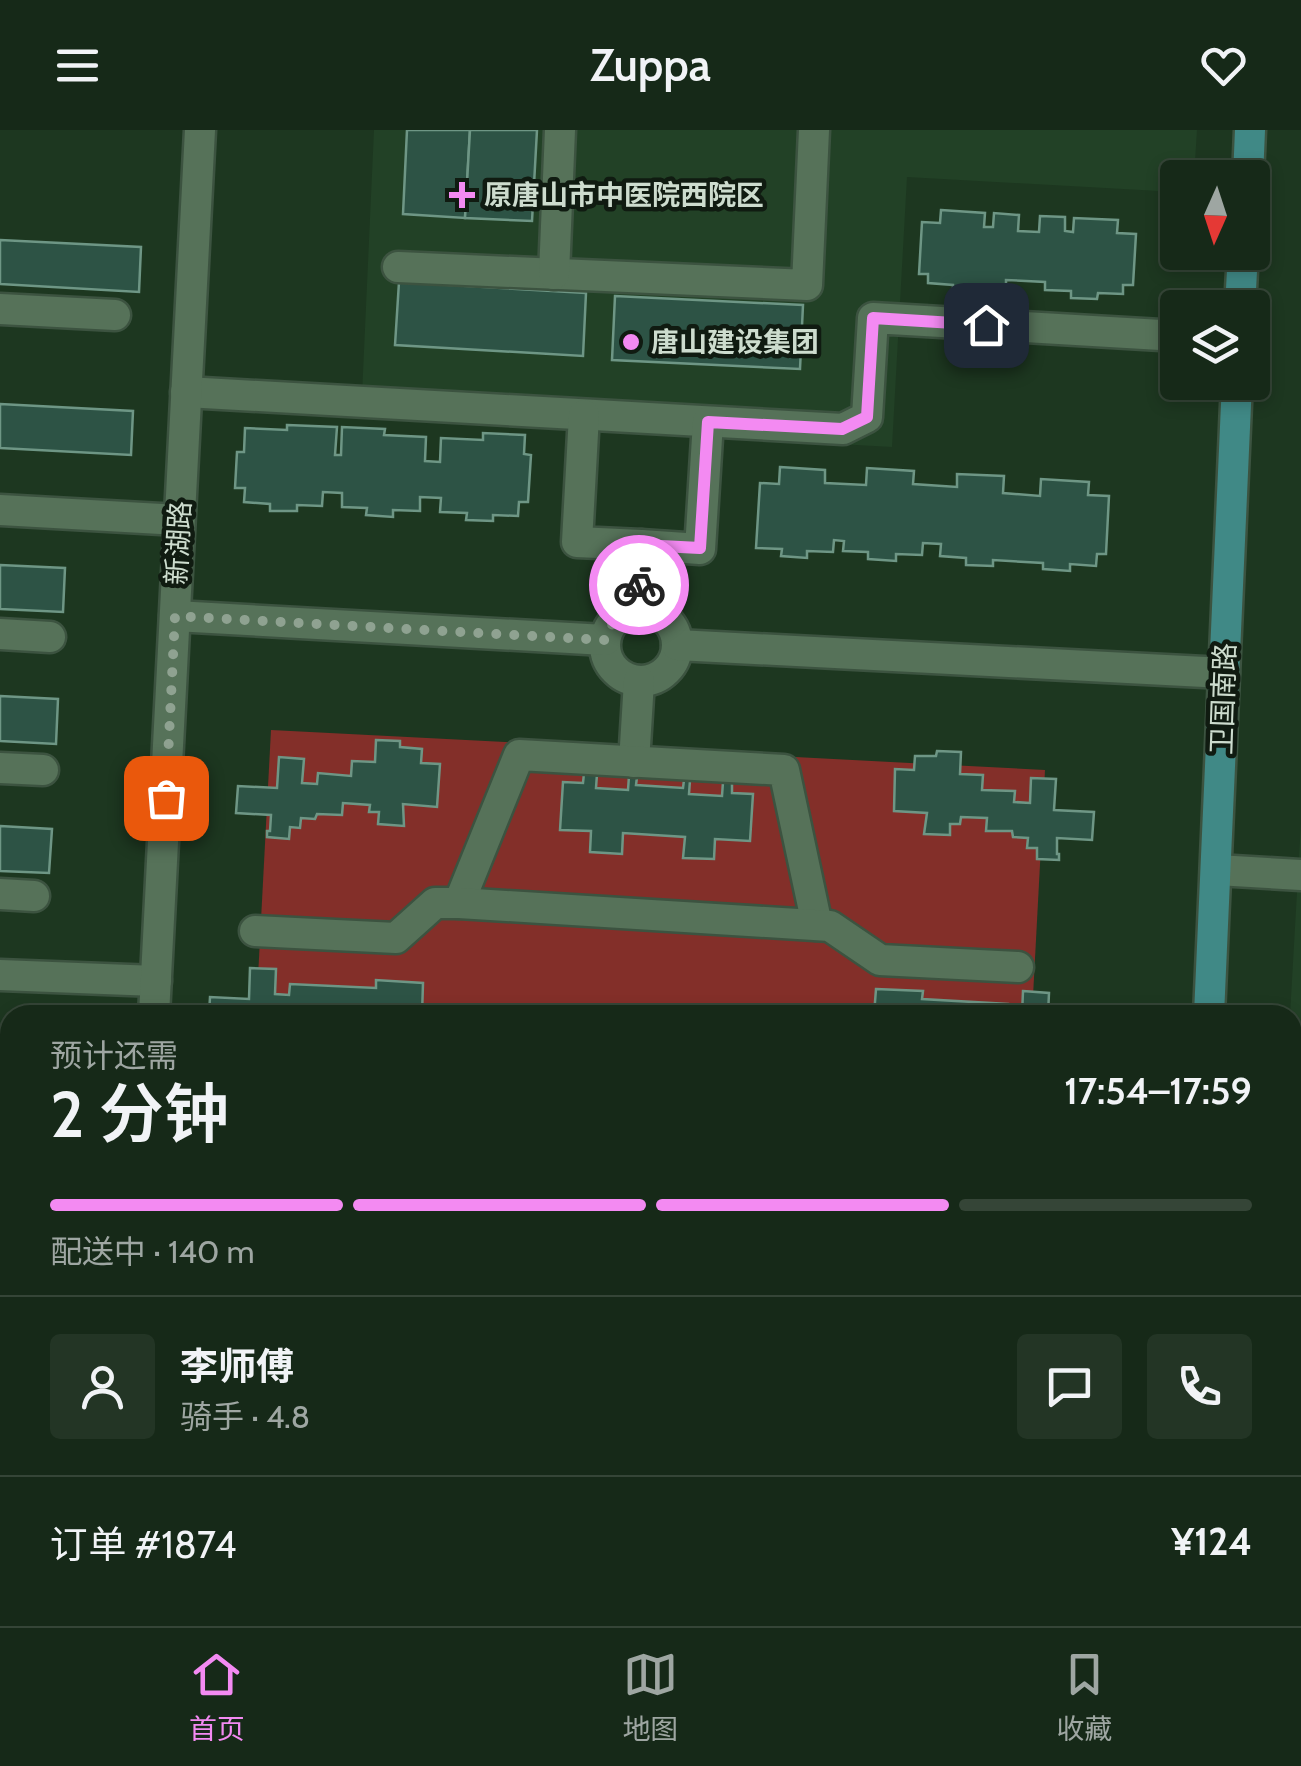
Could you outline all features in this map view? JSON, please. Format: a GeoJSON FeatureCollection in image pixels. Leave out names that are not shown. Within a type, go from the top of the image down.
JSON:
{"type":"FeatureCollection","features":[{"type":"Feature","properties":{"kind":"main road"},"geometry":{"type":"LineString","coordinates":[[1249,160],[1250,130]]}},
{"type":"Feature","properties":{"kind":"main road","name":"卫国南路"},"geometry":{"type":"LineString","coordinates":[[1210,1005],[1236,400]]}},
{"type":"Feature","properties":{"kind":"street","name":"新湖路"},"geometry":{"type":"LineString","coordinates":[[155,1005],[200,130]]}},
{"type":"Feature","properties":{"kind":"street"},"geometry":{"type":"LineString","coordinates":[[554,274],[560,130]]}},
{"type":"Feature","properties":{"kind":"street"},"geometry":{"type":"LineString","coordinates":[[398,267],[807,285],[814,130]]}},
{"type":"Feature","properties":{"kind":"street"},"geometry":{"type":"LineString","coordinates":[[0,309],[115,315]]}},
{"type":"Feature","properties":{"kind":"street"},"geometry":{"type":"LineString","coordinates":[[186,392],[842,429],[867,417],[873,318],[1160,335]]}},
{"type":"Feature","properties":{"kind":"street"},"geometry":{"type":"LineString","coordinates":[[584,415],[577,542],[700,548],[708,422]]}},
{"type":"Feature","properties":{"kind":"street"},"geometry":{"type":"LineString","coordinates":[[0,510],[179,520]]}},
{"type":"Feature","properties":{"kind":"street"},"geometry":{"type":"LineString","coordinates":[[637,609],[641,545]]}},
{"type":"Feature","properties":{"kind":"street"},"geometry":{"type":"LineString","coordinates":[[637,609],[649,610],[670,622],[676,633],[675,656],[661,675],[650,680],[638,681],[617,672],[606,652],[608,629],[616,619],[637,609]]}},
{"type":"Feature","properties":{"kind":"street"},"geometry":{"type":"LineString","coordinates":[[175,616],[605,640]]}},
{"type":"Feature","properties":{"kind":"street"},"geometry":{"type":"LineString","coordinates":[[0,634],[50,637]]}},
{"type":"Feature","properties":{"kind":"street"},"geometry":{"type":"LineString","coordinates":[[677,645],[1224,673]]}},
{"type":"Feature","properties":{"kind":"street"},"geometry":{"type":"LineString","coordinates":[[634,762],[638,681]]}},
{"type":"Feature","properties":{"kind":"street"},"geometry":{"type":"LineString","coordinates":[[459,902],[520,755],[784,770],[816,925]]}},
{"type":"Feature","properties":{"kind":"street"},"geometry":{"type":"LineString","coordinates":[[0,768],[43,770]]}},
{"type":"Feature","properties":{"kind":"street"},"geometry":{"type":"LineString","coordinates":[[1217,870],[1301,875]]}},
{"type":"Feature","properties":{"kind":"street"},"geometry":{"type":"LineString","coordinates":[[0,894],[34,896]]}},
{"type":"Feature","properties":{"kind":"street"},"geometry":{"type":"LineString","coordinates":[[255,930],[396,938],[435,903],[459,902],[830,926],[880,960],[1018,967]]}},
{"type":"Feature","properties":{"kind":"street"},"geometry":{"type":"LineString","coordinates":[[0,975],[156,981]]}},
{"type":"Feature","properties":{"kind":"shaded area","name":"唐山建设集团"},"geometry":{"type":"Polygon","coordinates":[[[374,130],[1197,130],[1195,160],[1160,160],[1160,191],[907,177],[892,447],[361,417],[374,130]]]}},
{"type":"Feature","properties":{"kind":"shaded area"},"geometry":{"type":"Polygon","coordinates":[[[271,730],[1045,770],[1033,1005],[257,1005],[271,730]]]}},
{"type":"Feature","properties":{"kind":"shaded area"},"geometry":{"type":"Polygon","coordinates":[[[1301,822],[1301,1005],[1291,1005],[1301,822]]]}},
{"type":"Feature","properties":{"kind":"building"},"geometry":{"type":"Polygon","coordinates":[[[407,130],[470,130],[465,218],[403,214],[407,130]]]}},
{"type":"Feature","properties":{"kind":"building"},"geometry":{"type":"Polygon","coordinates":[[[470,130],[537,130],[532,221],[465,218],[470,130]]]}},
{"type":"Feature","properties":{"kind":"building"},"geometry":{"type":"Polygon","coordinates":[[[941,210],[985,213],[984,227],[993,227],[994,213],[1019,215],[1018,231],[1039,232],[1040,216],[1065,217],[1065,231],[1073,232],[1074,218],[1118,220],[1117,233],[1136,234],[1133,285],[1123,285],[1123,294],[1098,293],[1097,299],[1071,298],[1071,291],[1045,290],[1045,282],[1006,280],[1006,288],[980,286],[979,293],[953,291],[953,285],[928,283],[928,274],[919,274],[922,222],[940,223],[941,210]]]}},
{"type":"Feature","properties":{"kind":"building"},"geometry":{"type":"Polygon","coordinates":[[[0,240],[141,247],[139,292],[0,284],[0,240]]]}},
{"type":"Feature","properties":{"kind":"building"},"geometry":{"type":"Polygon","coordinates":[[[399,282],[586,293],[583,356],[395,345],[399,282]]]}},
{"type":"Feature","properties":{"kind":"building"},"geometry":{"type":"Polygon","coordinates":[[[615,296],[803,305],[800,369],[612,360],[615,296]]]}},
{"type":"Feature","properties":{"kind":"building"},"geometry":{"type":"Polygon","coordinates":[[[0,404],[133,411],[131,455],[0,448],[0,404]]]}},
{"type":"Feature","properties":{"kind":"building"},"geometry":{"type":"Polygon","coordinates":[[[287,425],[337,427],[335,455],[341,455],[342,427],[385,429],[384,435],[426,437],[425,461],[440,462],[441,438],[483,440],[483,433],[525,435],[524,454],[531,455],[528,502],[519,502],[518,516],[493,515],[493,521],[466,520],[467,513],[440,512],[441,498],[420,497],[420,511],[393,510],[393,517],[366,515],[367,508],[342,507],[342,493],[323,492],[322,506],[297,505],[297,511],[270,511],[270,504],[244,502],[245,488],[235,488],[237,452],[244,452],[245,428],[287,430],[287,425]]]}},
{"type":"Feature","properties":{"kind":"building"},"geometry":{"type":"Polygon","coordinates":[[[780,467],[825,470],[825,483],[866,485],[867,468],[914,471],[913,484],[957,487],[957,474],[1004,476],[1003,493],[1040,496],[1041,479],[1089,482],[1088,495],[1109,496],[1106,554],[1097,554],[1096,566],[1070,564],[1070,571],[1043,569],[1043,563],[993,560],[993,566],[966,565],[966,558],[940,556],[941,544],[923,543],[922,555],[896,554],[896,561],[868,559],[868,552],[843,551],[844,541],[834,540],[833,552],[807,551],[807,558],[781,556],[782,549],[756,548],[760,483],[779,484],[780,467]]]}},
{"type":"Feature","properties":{"kind":"building"},"geometry":{"type":"Polygon","coordinates":[[[0,565],[65,568],[63,612],[0,609],[0,565]]]}},
{"type":"Feature","properties":{"kind":"building"},"geometry":{"type":"Polygon","coordinates":[[[0,696],[58,699],[56,744],[0,741],[0,696]]]}},
{"type":"Feature","properties":{"kind":"building"},"geometry":{"type":"Polygon","coordinates":[[[376,740],[400,741],[400,747],[422,749],[421,763],[440,764],[437,807],[403,804],[404,826],[378,824],[379,812],[369,812],[370,805],[343,803],[342,815],[301,818],[300,828],[290,827],[289,839],[267,837],[271,815],[236,813],[238,786],[277,788],[279,757],[304,759],[302,783],[317,784],[318,773],[351,776],[352,761],[375,762],[376,740]]]}},
{"type":"Feature","properties":{"kind":"building"},"geometry":{"type":"Polygon","coordinates":[[[937,751],[961,752],[960,774],[983,775],[982,790],[1015,791],[1014,802],[1030,803],[1031,778],[1056,779],[1054,810],[1094,812],[1092,840],[1057,838],[1059,860],[1037,859],[1037,848],[1027,848],[1028,838],[1013,837],[1012,831],[986,831],[987,818],[961,817],[960,824],[950,824],[950,835],[924,834],[927,813],[894,811],[895,769],[914,770],[915,756],[936,756],[937,751]]]}},
{"type":"Feature","properties":{"kind":"building"},"geometry":{"type":"Polygon","coordinates":[[[584,773],[597,774],[596,788],[628,790],[629,776],[637,777],[636,785],[683,788],[684,780],[690,780],[689,794],[722,796],[723,782],[732,783],[732,793],[753,794],[750,841],[715,839],[714,859],[683,858],[685,837],[623,833],[622,854],[590,852],[591,831],[560,830],[563,782],[583,783],[584,773]]]}},
{"type":"Feature","properties":{"kind":"building"},"geometry":{"type":"Polygon","coordinates":[[[0,826],[52,829],[49,873],[0,871],[0,826]]]}},
{"type":"Feature","properties":{"kind":"building"},"geometry":{"type":"Polygon","coordinates":[[[250,968],[276,969],[275,994],[289,995],[290,984],[376,988],[376,980],[423,983],[422,1005],[210,1005],[210,997],[249,999],[250,968]]]}},
{"type":"Feature","properties":{"kind":"building"},"geometry":{"type":"Polygon","coordinates":[[[876,989],[923,991],[922,999],[1008,1004],[1008,1005],[875,1005],[876,989]]]}},
{"type":"Feature","properties":{"kind":"building"},"geometry":{"type":"Polygon","coordinates":[[[1023,991],[1049,993],[1048,1005],[1022,1005],[1023,991]]]}},
{"type":"Feature","properties":{"kind":"way so far"},"geometry":{"type":"LineString","coordinates":[[166,798],[175,616],[605,640],[616,619],[637,609],[639,585]]}},
{"type":"Feature","properties":{"kind":"place","name":"原唐山市中医院西院区"},"geometry":{"type":"Point","coordinates":[462,195]}},
{"type":"Feature","properties":{"kind":"place","name":"唐山建设集团"},"geometry":{"type":"Point","coordinates":[631,342]}},
{"type":"Feature","properties":{"kind":"route"},"geometry":{"type":"LineString","coordinates":[[639,585],[641,545],[700,548],[708,422],[842,429],[867,417],[873,318],[986,325]]}}]}
